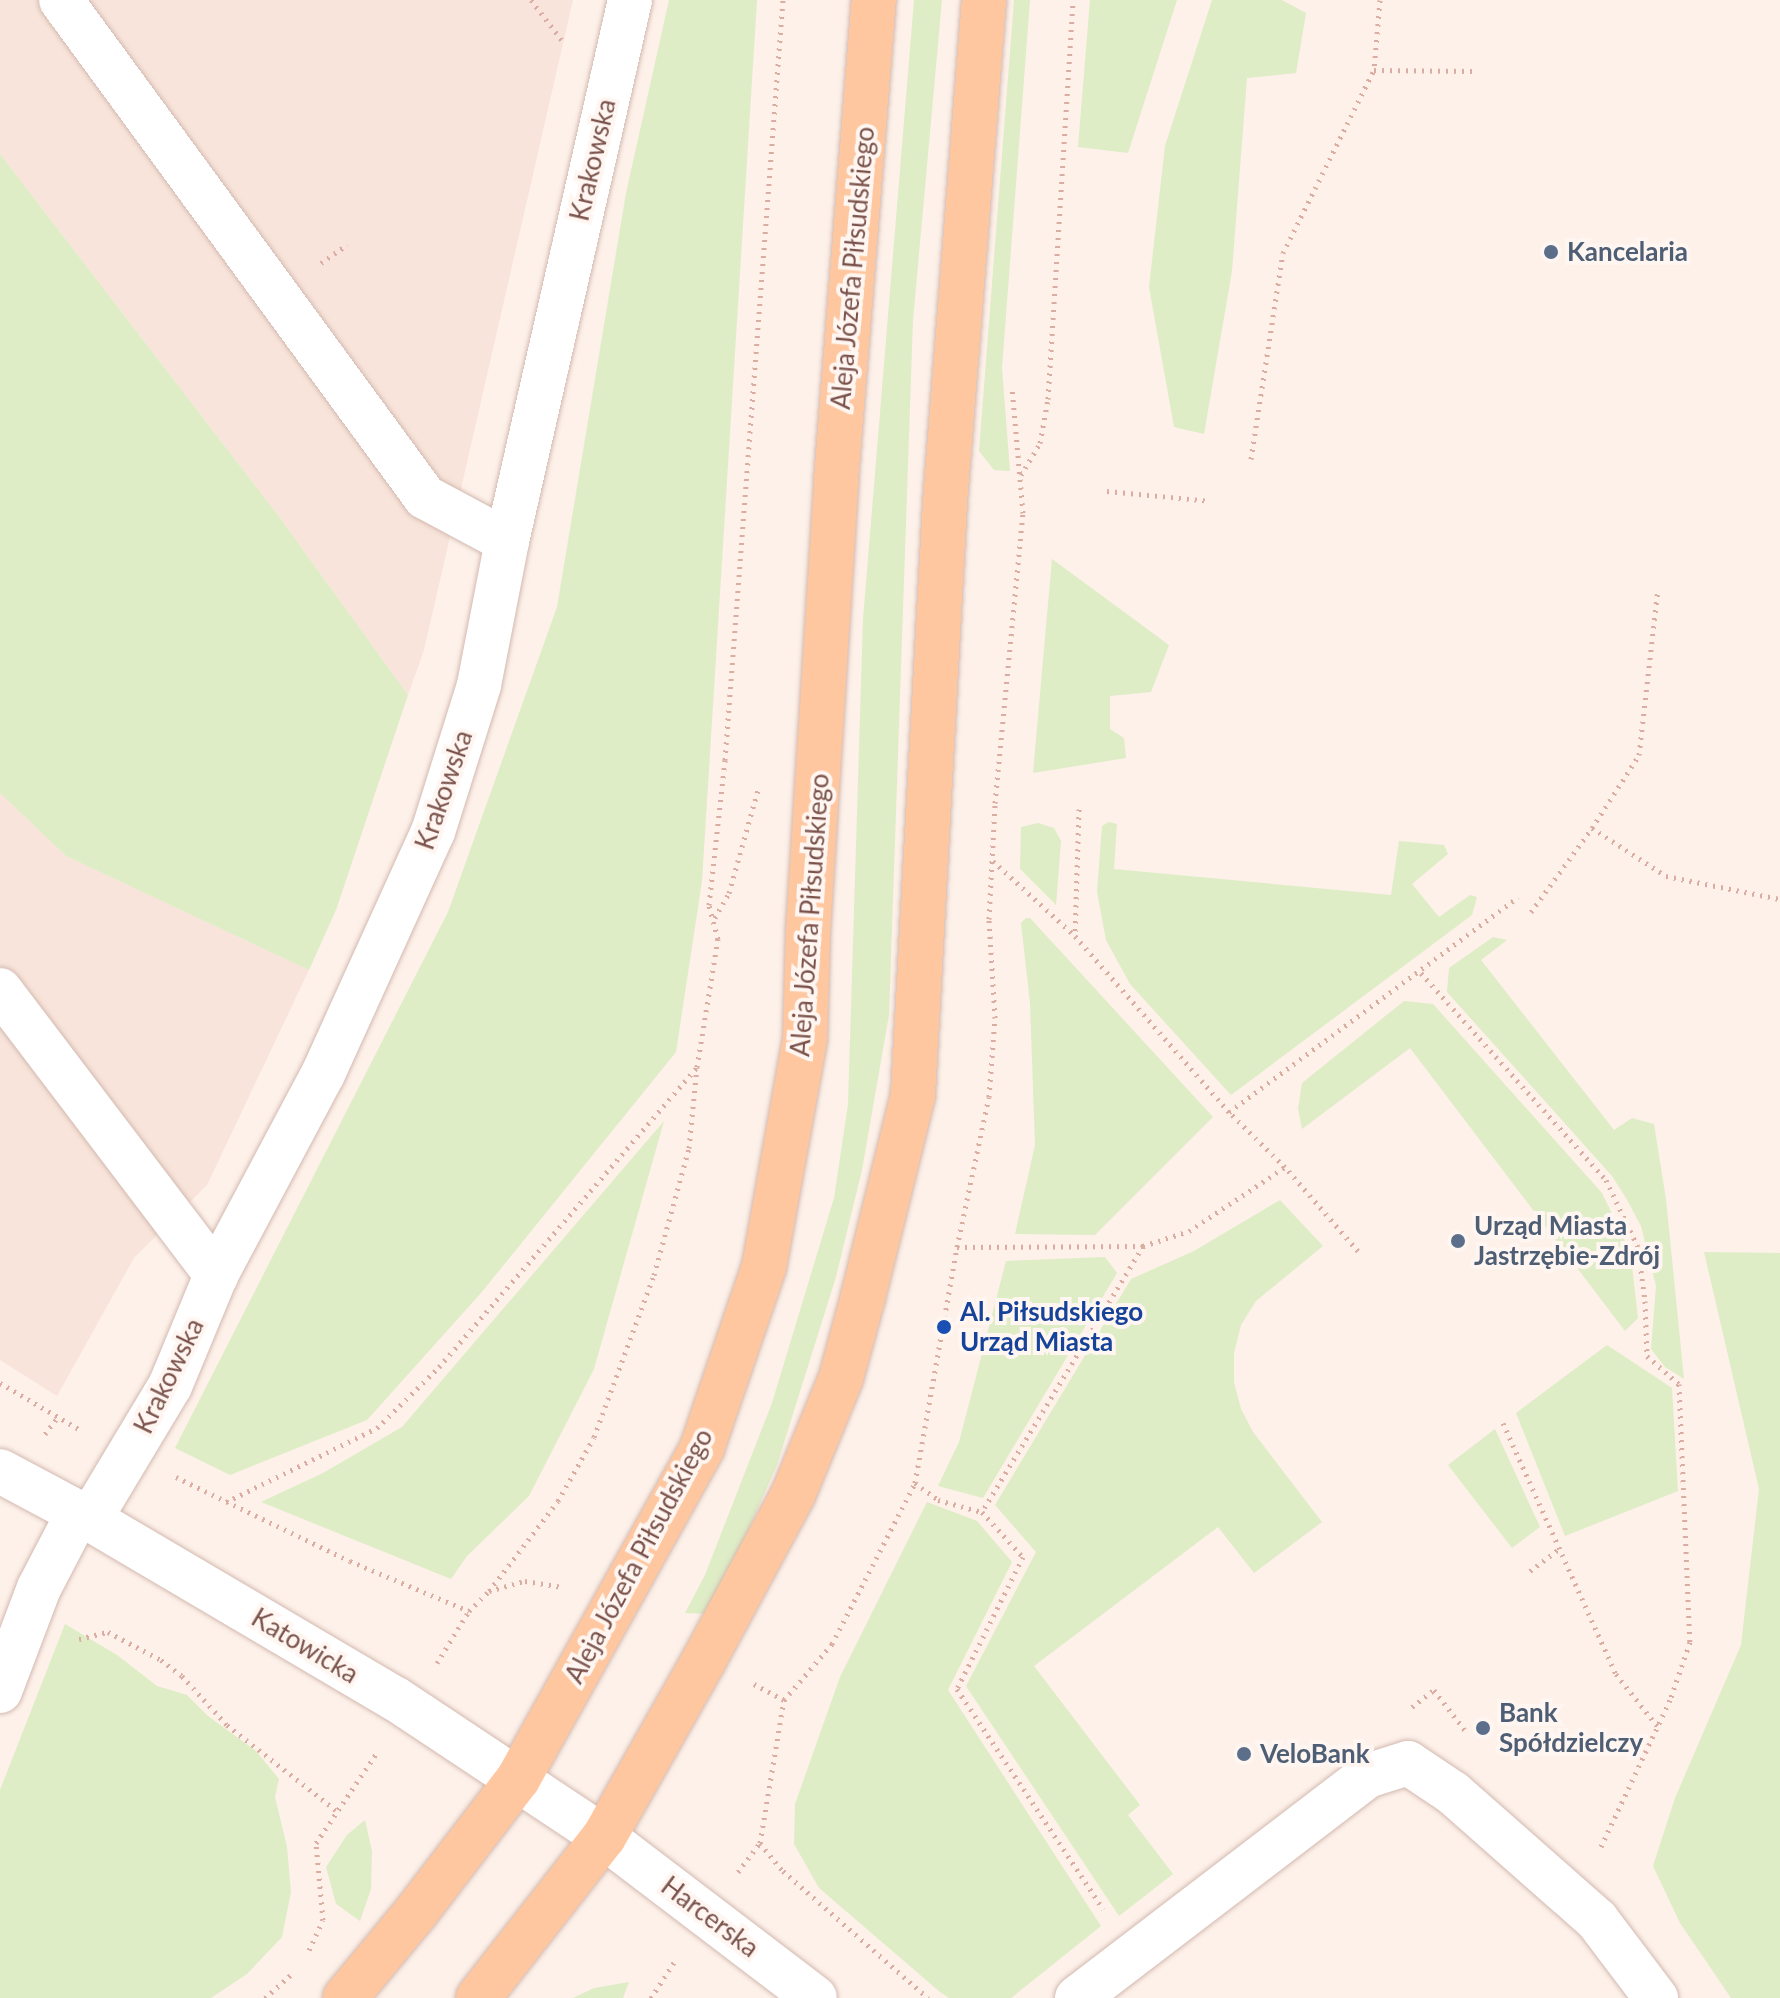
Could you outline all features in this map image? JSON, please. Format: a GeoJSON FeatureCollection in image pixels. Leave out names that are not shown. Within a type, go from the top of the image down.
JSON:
{"type":"FeatureCollection","features":[{"type":"Feature","properties":{"kind":"main road","name":"Aleja Józefa Piłsudskiego"},"geometry":{"type":"LineString","coordinates":[[345,1998],[417,1911],[518,1779],[702,1448],[764,1267],[805,1039],[808,931],[836,480],[874,0]]}},
{"type":"Feature","properties":{"kind":"main road"},"geometry":{"type":"LineString","coordinates":[[478,1998],[604,1837],[793,1495],[841,1378],[913,1095],[945,502],[984,0]]}},
{"type":"Feature","properties":{"kind":"street"},"geometry":{"type":"LineString","coordinates":[[61,0],[425,497],[507,541]]}},
{"type":"Feature","properties":{"kind":"street","name":"Krakowska"},"geometry":{"type":"LineString","coordinates":[[90,1519],[170,1386],[216,1275],[323,1074],[433,832],[479,685],[507,541],[630,0]]}},
{"type":"Feature","properties":{"kind":"street"},"geometry":{"type":"LineString","coordinates":[[0,990],[216,1275]]}},
{"type":"Feature","properties":{"kind":"street","name":"Katowicka"},"geometry":{"type":"LineString","coordinates":[[0,1471],[90,1519],[396,1699],[604,1837]]}},
{"type":"Feature","properties":{"kind":"street"},"geometry":{"type":"LineString","coordinates":[[0,1691],[39,1588],[76,1517],[90,1519]]}},
{"type":"Feature","properties":{"kind":"street"},"geometry":{"type":"LineString","coordinates":[[1077,1998],[1367,1776],[1408,1763],[1453,1793],[1597,1920],[1656,1998]]}},
{"type":"Feature","properties":{"kind":"street","name":"Harcerska"},"geometry":{"type":"LineString","coordinates":[[604,1837],[815,1998]]}},
{"type":"Feature","properties":{"kind":"path"},"geometry":{"type":"LineString","coordinates":[[531,0],[564,43]]}},
{"type":"Feature","properties":{"kind":"path"},"geometry":{"type":"LineString","coordinates":[[451,1640],[469,1611],[489,1591],[558,1501],[594,1437],[619,1377],[654,1275],[689,1148],[697,1067],[718,939],[709,905],[725,760],[783,0]]}},
{"type":"Feature","properties":{"kind":"path"},"geometry":{"type":"LineString","coordinates":[[1021,476],[1040,443],[1048,399],[1073,0]]}},
{"type":"Feature","properties":{"kind":"path"},"geometry":{"type":"LineString","coordinates":[[1251,459],[1283,253],[1374,70],[1380,0]]}},
{"type":"Feature","properties":{"kind":"path"},"geometry":{"type":"LineString","coordinates":[[561,59],[568,29]]}},
{"type":"Feature","properties":{"kind":"path"},"geometry":{"type":"LineString","coordinates":[[1374,70],[1472,71]]}},
{"type":"Feature","properties":{"kind":"path"},"geometry":{"type":"LineString","coordinates":[[314,269],[347,245]]}},
{"type":"Feature","properties":{"kind":"path"},"geometry":{"type":"LineString","coordinates":[[1107,491],[1210,501]]}},
{"type":"Feature","properties":{"kind":"path"},"geometry":{"type":"LineString","coordinates":[[1531,912],[1592,828],[1639,755],[1658,589]]}},
{"type":"Feature","properties":{"kind":"path"},"geometry":{"type":"LineString","coordinates":[[1075,936],[1079,809]]}},
{"type":"Feature","properties":{"kind":"path"},"geometry":{"type":"LineString","coordinates":[[1592,828],[1666,876],[1780,899]]}},
{"type":"Feature","properties":{"kind":"path"},"geometry":{"type":"LineString","coordinates":[[992,860],[1075,936],[1229,1112],[1285,1167],[1358,1251]]}},
{"type":"Feature","properties":{"kind":"path"},"geometry":{"type":"LineString","coordinates":[[1229,1112],[1421,973],[1518,897]]}},
{"type":"Feature","properties":{"kind":"path"},"geometry":{"type":"LineString","coordinates":[[1421,973],[1606,1180],[1638,1247],[1645,1301],[1647,1356],[1679,1384],[1687,1511],[1690,1642],[1658,1727],[1598,1852],[1586,1846]]}},
{"type":"Feature","properties":{"kind":"path"},"geometry":{"type":"LineString","coordinates":[[226,1502],[377,1428],[439,1367],[697,1067]]}},
{"type":"Feature","properties":{"kind":"path"},"geometry":{"type":"LineString","coordinates":[[957,1247],[1143,1246],[1189,1231],[1285,1167]]}},
{"type":"Feature","properties":{"kind":"path"},"geometry":{"type":"LineString","coordinates":[[982,1512],[1143,1246]]}},
{"type":"Feature","properties":{"kind":"path"},"geometry":{"type":"LineString","coordinates":[[0,1383],[93,1436]]}},
{"type":"Feature","properties":{"kind":"path"},"geometry":{"type":"LineString","coordinates":[[1503,1423],[1616,1674],[1658,1727]]}},
{"type":"Feature","properties":{"kind":"path"},"geometry":{"type":"LineString","coordinates":[[180,1480],[350,1561],[469,1611]]}},
{"type":"Feature","properties":{"kind":"path"},"geometry":{"type":"LineString","coordinates":[[915,1483],[938,1500],[982,1512],[1023,1557],[957,1689],[1109,1917]]}},
{"type":"Feature","properties":{"kind":"path"},"geometry":{"type":"LineString","coordinates":[[1530,1571],[1559,1549]]}},
{"type":"Feature","properties":{"kind":"path"},"geometry":{"type":"LineString","coordinates":[[489,1591],[525,1581],[569,1588]]}},
{"type":"Feature","properties":{"kind":"path"},"geometry":{"type":"LineString","coordinates":[[68,1645],[87,1635],[108,1632],[138,1645],[182,1676],[227,1725],[337,1811]]}},
{"type":"Feature","properties":{"kind":"path"},"geometry":{"type":"LineString","coordinates":[[749,1681],[784,1700]]}},
{"type":"Feature","properties":{"kind":"path"},"geometry":{"type":"LineString","coordinates":[[1408,1709],[1434,1690],[1470,1738]]}},
{"type":"Feature","properties":{"kind":"path"},"geometry":{"type":"LineString","coordinates":[[304,1957],[323,1920],[316,1843],[384,1743]]}},
{"type":"Feature","properties":{"kind":"path"},"geometry":{"type":"LineString","coordinates":[[760,1843],[783,1871],[928,1998]]}},
{"type":"Feature","properties":{"kind":"path"},"geometry":{"type":"LineString","coordinates":[[265,1998],[298,1966]]}},
{"type":"Feature","properties":{"kind":"shaded area"},"geometry":{"type":"Polygon","coordinates":[[[0,0],[573,0],[424,650],[408,695],[280,518],[0,154],[0,0]]]}},
{"type":"Feature","properties":{"kind":"shaded area"},"geometry":{"type":"Polygon","coordinates":[[[0,793],[66,856],[309,970],[207,1185],[134,1258],[57,1396],[0,1360],[0,793]]]}},
{"type":"Feature","properties":{"kind":"green space"},"geometry":{"type":"Polygon","coordinates":[[[669,0],[757,0],[702,881],[676,1052],[481,1293],[367,1420],[230,1475],[175,1448],[448,912],[557,607],[626,193],[669,0]]]}},
{"type":"Feature","properties":{"kind":"green space"},"geometry":{"type":"Polygon","coordinates":[[[914,0],[942,0],[913,320],[889,1015],[862,1170],[836,1277],[777,1465],[711,1614],[685,1613],[705,1575],[772,1403],[834,1198],[848,1104],[863,619],[914,0]]]}},
{"type":"Feature","properties":{"kind":"green space"},"geometry":{"type":"Polygon","coordinates":[[[1014,0],[1030,0],[1002,368],[1010,471],[994,470],[979,451],[1014,0]]]}},
{"type":"Feature","properties":{"kind":"green space"},"geometry":{"type":"Polygon","coordinates":[[[1090,0],[1177,0],[1128,153],[1078,147],[1090,0]]]}},
{"type":"Feature","properties":{"kind":"green space"},"geometry":{"type":"Polygon","coordinates":[[[1212,0],[1282,0],[1306,13],[1296,73],[1247,78],[1232,271],[1204,434],[1174,427],[1149,287],[1165,146],[1212,0]]]}},
{"type":"Feature","properties":{"kind":"green space"},"geometry":{"type":"Polygon","coordinates":[[[0,154],[280,518],[408,695],[336,910],[309,970],[66,856],[0,793],[0,154]]]}},
{"type":"Feature","properties":{"kind":"green space"},"geometry":{"type":"Polygon","coordinates":[[[1052,559],[1169,645],[1151,692],[1110,696],[1110,729],[1124,738],[1126,758],[1033,773],[1052,559]]]}},
{"type":"Feature","properties":{"kind":"green space"},"geometry":{"type":"Polygon","coordinates":[[[1109,822],[1117,824],[1114,869],[1391,895],[1399,841],[1444,845],[1448,854],[1412,884],[1439,917],[1470,895],[1477,897],[1472,915],[1231,1095],[1130,984],[1106,940],[1097,892],[1102,826],[1109,822]]]}},
{"type":"Feature","properties":{"kind":"green space"},"geometry":{"type":"Polygon","coordinates":[[[1038,823],[1054,828],[1061,841],[1056,905],[1020,869],[1021,827],[1038,823]]]}},
{"type":"Feature","properties":{"kind":"green space"},"geometry":{"type":"Polygon","coordinates":[[[1030,918],[1213,1117],[1095,1235],[1015,1234],[1035,1145],[1030,1003],[1021,923],[1030,918]]]}},
{"type":"Feature","properties":{"kind":"green space"},"geometry":{"type":"Polygon","coordinates":[[[1493,937],[1507,940],[1481,960],[1614,1130],[1632,1118],[1654,1124],[1666,1199],[1684,1379],[1665,1367],[1651,1349],[1656,1286],[1641,1226],[1626,1198],[1612,1176],[1447,992],[1449,968],[1493,937]]]}},
{"type":"Feature","properties":{"kind":"green space"},"geometry":{"type":"Polygon","coordinates":[[[1404,1001],[1433,1004],[1602,1193],[1624,1239],[1632,1266],[1638,1318],[1625,1331],[1410,1048],[1302,1129],[1298,1109],[1302,1083],[1404,1001]]]}},
{"type":"Feature","properties":{"kind":"green space"},"geometry":{"type":"Polygon","coordinates":[[[664,1121],[594,1369],[529,1496],[467,1556],[451,1579],[261,1502],[323,1473],[402,1427],[664,1121]]]}},
{"type":"Feature","properties":{"kind":"green space"},"geometry":{"type":"Polygon","coordinates":[[[1280,1200],[1323,1246],[1256,1301],[1241,1325],[1234,1353],[1234,1382],[1241,1409],[1253,1432],[1322,1522],[1254,1573],[1218,1527],[1034,1666],[1140,1805],[1128,1815],[1173,1874],[1119,1916],[966,1686],[1036,1552],[995,1505],[1131,1279],[1194,1251],[1280,1200]]]}},
{"type":"Feature","properties":{"kind":"green space"},"geometry":{"type":"Polygon","coordinates":[[[1704,1252],[1780,1253],[1780,1998],[1731,1998],[1680,1923],[1653,1866],[1675,1798],[1741,1645],[1759,1489],[1704,1252]]]}},
{"type":"Feature","properties":{"kind":"green space"},"geometry":{"type":"Polygon","coordinates":[[[1105,1257],[1117,1273],[983,1498],[938,1486],[959,1442],[1006,1261],[1105,1257]]]}},
{"type":"Feature","properties":{"kind":"green space"},"geometry":{"type":"Polygon","coordinates":[[[1607,1345],[1672,1388],[1678,1491],[1565,1536],[1516,1413],[1607,1345]]]}},
{"type":"Feature","properties":{"kind":"green space"},"geometry":{"type":"Polygon","coordinates":[[[1495,1429],[1540,1527],[1512,1548],[1448,1465],[1495,1429]]]}},
{"type":"Feature","properties":{"kind":"green space"},"geometry":{"type":"Polygon","coordinates":[[[927,1502],[977,1521],[1012,1562],[948,1690],[1101,1926],[1011,1998],[949,1998],[940,1992],[819,1888],[794,1844],[795,1804],[840,1677],[927,1502]]]}},
{"type":"Feature","properties":{"kind":"green space"},"geometry":{"type":"Polygon","coordinates":[[[65,1624],[117,1655],[157,1686],[187,1695],[208,1716],[256,1751],[279,1779],[275,1797],[287,1847],[291,1892],[282,1937],[247,1974],[211,1998],[0,1998],[0,1790],[65,1624]]]}},
{"type":"Feature","properties":{"kind":"green space"},"geometry":{"type":"Polygon","coordinates":[[[365,1820],[372,1851],[371,1889],[360,1921],[336,1904],[326,1867],[347,1835],[365,1820]]]}},
{"type":"Feature","properties":{"kind":"green space"},"geometry":{"type":"Polygon","coordinates":[[[629,1982],[623,1998],[573,1998],[594,1988],[629,1982]]]}},
{"type":"Feature","properties":{"kind":"place","name":"Kancelaria"},"geometry":{"type":"Point","coordinates":[1551,252]}},
{"type":"Feature","properties":{"kind":"place","name":"Urząd Miasta Jastrzębie-Zdrój"},"geometry":{"type":"Point","coordinates":[1458,1241]}},
{"type":"Feature","properties":{"kind":"place","name":"Al. Piłsudskiego Urząd Miasta"},"geometry":{"type":"Point","coordinates":[944,1327]}},
{"type":"Feature","properties":{"kind":"place","name":"Bank Spółdzielczy"},"geometry":{"type":"Point","coordinates":[1483,1728]}},
{"type":"Feature","properties":{"kind":"place","name":"VeloBank"},"geometry":{"type":"Point","coordinates":[1244,1754]}}]}
